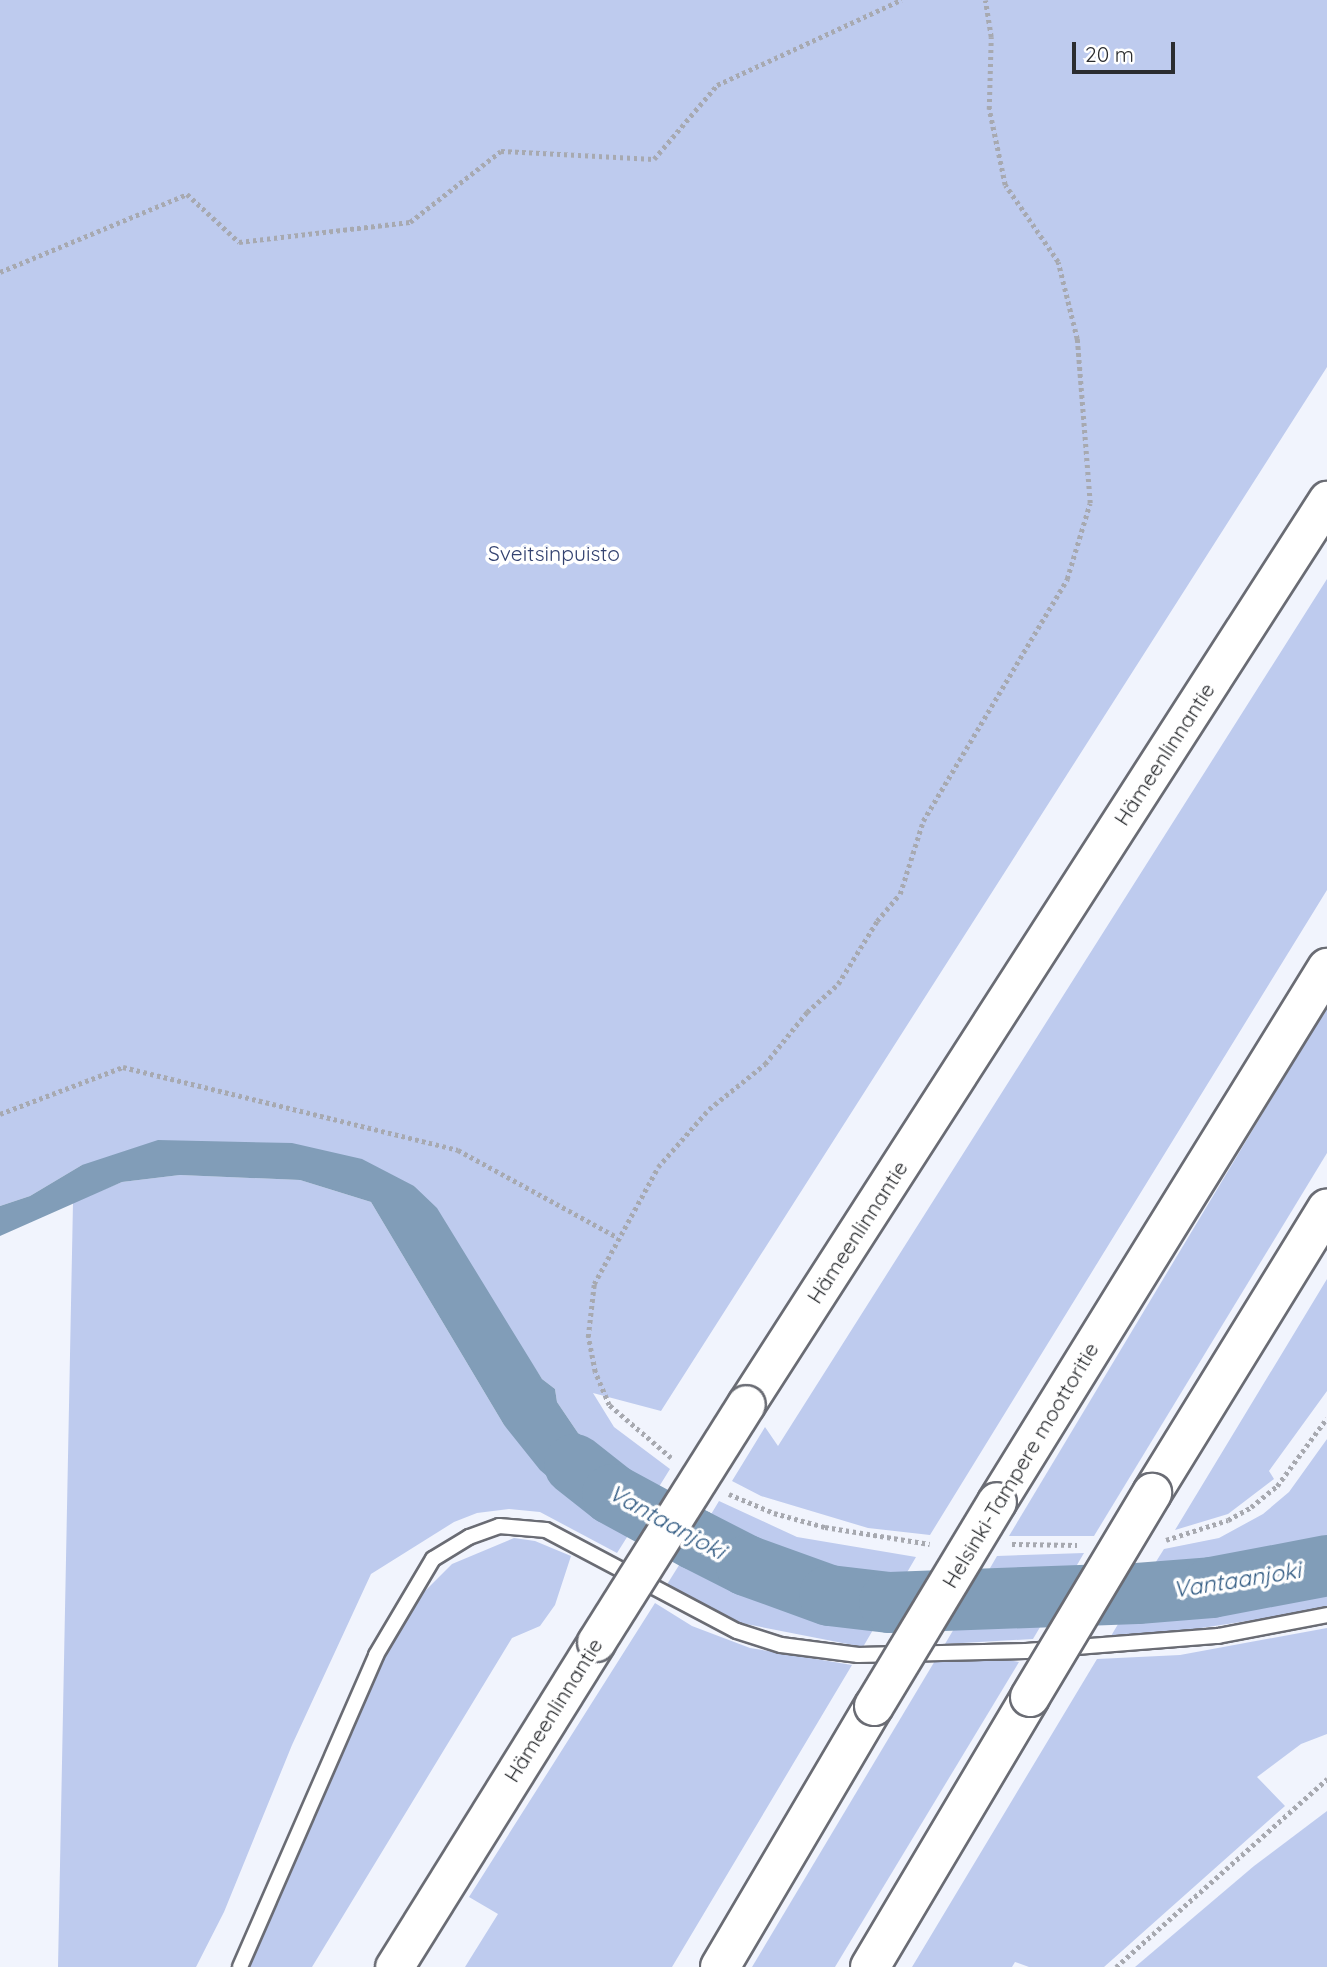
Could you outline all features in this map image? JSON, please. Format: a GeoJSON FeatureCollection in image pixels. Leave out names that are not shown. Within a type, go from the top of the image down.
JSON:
{"type":"FeatureCollection","features":[{"type":"Feature","properties":{"kind":"highway","name":"Helsinki-Tampere moottoritie"},"geometry":{"type":"LineString","coordinates":[[720,1967],[997,1502],[1327,968]]}},
{"type":"Feature","properties":{"kind":"highway"},"geometry":{"type":"LineString","coordinates":[[870,1967],[1152,1493],[1327,1209]]}},
{"type":"Feature","properties":{"kind":"main road","name":"Hämeenlinnantie"},"geometry":{"type":"LineString","coordinates":[[394,1967],[746,1404],[1327,500]]}},
{"type":"Feature","properties":{"kind":"lane"},"geometry":{"type":"LineString","coordinates":[[240,1967],[376,1655],[433,1559],[469,1537],[499,1526],[546,1530],[737,1632],[781,1645],[858,1655],[1026,1651],[1218,1636],[1327,1615]]}},
{"type":"Feature","properties":{"kind":"path"},"geometry":{"type":"LineString","coordinates":[[0,272],[187,194],[239,242],[410,222],[501,151],[654,159],[716,85],[901,0]]}},
{"type":"Feature","properties":{"kind":"path"},"geometry":{"type":"LineString","coordinates":[[675,1461],[609,1405],[594,1372],[588,1305],[617,1237],[658,1167],[709,1109],[765,1064],[807,1012],[838,984],[877,920],[900,894],[923,821],[1067,579],[1090,503],[1077,339],[1058,262],[1005,185],[989,109],[991,37],[985,0]]}},
{"type":"Feature","properties":{"kind":"path"},"geometry":{"type":"LineString","coordinates":[[0,1114],[123,1067],[458,1150],[617,1237]]}},
{"type":"Feature","properties":{"kind":"path"},"geometry":{"type":"LineString","coordinates":[[1157,1541],[1209,1527],[1251,1507],[1277,1486],[1327,1418]]}},
{"type":"Feature","properties":{"kind":"path"},"geometry":{"type":"LineString","coordinates":[[725,1492],[774,1513],[825,1527],[937,1544]]}},
{"type":"Feature","properties":{"kind":"path"},"geometry":{"type":"LineString","coordinates":[[1001,1544],[1089,1545]]}},
{"type":"Feature","properties":{"kind":"path"},"geometry":{"type":"LineString","coordinates":[[1116,1967],[1327,1779]]}},
{"type":"Feature","properties":{"kind":"green space","name":"Sveitsinpuisto"},"geometry":{"type":"Polygon","coordinates":[[[0,0],[1327,0],[1327,367],[661,1411],[593,1393],[614,1427],[670,1469],[657,1490],[578,1433],[557,1402],[555,1389],[542,1379],[414,1186],[82,1165],[30,1196],[0,1206],[0,0]]]}},
{"type":"Feature","properties":{"kind":"green space"},"geometry":{"type":"Polygon","coordinates":[[[1327,579],[1327,890],[930,1535],[868,1528],[761,1496],[732,1481],[765,1427],[778,1446],[1327,579]]]}},
{"type":"Feature","properties":{"kind":"green space"},"geometry":{"type":"Polygon","coordinates":[[[1327,1006],[1327,1153],[1094,1536],[1009,1536],[1327,1006]]]}},
{"type":"Feature","properties":{"kind":"green space"},"geometry":{"type":"Polygon","coordinates":[[[180,1175],[300,1180],[371,1202],[504,1425],[583,1507],[629,1534],[617,1553],[540,1512],[509,1509],[477,1513],[454,1522],[371,1574],[292,1745],[224,1912],[196,1967],[58,1967],[73,1202],[122,1182],[180,1175]]]}},
{"type":"Feature","properties":{"kind":"green space"},"geometry":{"type":"Polygon","coordinates":[[[1327,1279],[1327,1391],[1269,1471],[1274,1479],[1228,1514],[1175,1530],[1327,1279]]]}},
{"type":"Feature","properties":{"kind":"green space"},"geometry":{"type":"Polygon","coordinates":[[[1327,1439],[1327,1549],[1147,1576],[1164,1549],[1219,1538],[1263,1514],[1289,1492],[1327,1439]]]}},
{"type":"Feature","properties":{"kind":"green space"},"geometry":{"type":"Polygon","coordinates":[[[719,1501],[797,1537],[916,1557],[902,1581],[836,1573],[765,1548],[707,1521],[719,1501]]]}},
{"type":"Feature","properties":{"kind":"green space"},"geometry":{"type":"Polygon","coordinates":[[[514,1538],[535,1541],[571,1556],[555,1605],[540,1626],[512,1638],[312,1967],[246,1967],[381,1658],[421,1595],[452,1564],[514,1538]]]}},
{"type":"Feature","properties":{"kind":"green space"},"geometry":{"type":"Polygon","coordinates":[[[1084,1553],[1070,1577],[982,1582],[997,1556],[1084,1553]]]}},
{"type":"Feature","properties":{"kind":"green space"},"geometry":{"type":"Polygon","coordinates":[[[681,1562],[745,1590],[818,1614],[877,1623],[863,1647],[741,1623],[666,1586],[681,1562]]]}},
{"type":"Feature","properties":{"kind":"green space"},"geometry":{"type":"Polygon","coordinates":[[[1327,1583],[1327,1608],[1319,1610],[1188,1630],[1111,1636],[1127,1609],[1298,1590],[1327,1583]]]}},
{"type":"Feature","properties":{"kind":"green space"},"geometry":{"type":"Polygon","coordinates":[[[655,1603],[692,1626],[750,1648],[852,1665],[672,1967],[465,1967],[498,1914],[469,1897],[655,1603]]]}},
{"type":"Feature","properties":{"kind":"green space"},"geometry":{"type":"Polygon","coordinates":[[[993,1617],[1046,1617],[1033,1639],[945,1644],[958,1622],[993,1617]]]}},
{"type":"Feature","properties":{"kind":"green space"},"geometry":{"type":"Polygon","coordinates":[[[1327,1628],[1327,1734],[1301,1744],[1257,1777],[1285,1806],[1104,1967],[1029,1967],[1015,1962],[1012,1967],[912,1967],[1097,1659],[1180,1655],[1327,1628]]]}},
{"type":"Feature","properties":{"kind":"green space"},"geometry":{"type":"Polygon","coordinates":[[[995,1658],[1019,1662],[835,1967],[752,1967],[936,1659],[995,1658]]]}},
{"type":"Feature","properties":{"kind":"green space"},"geometry":{"type":"Polygon","coordinates":[[[1327,1811],[1327,1967],[1135,1967],[1254,1866],[1327,1811]]]}},
{"type":"Feature","properties":{"kind":"water"},"geometry":{"type":"Polygon","coordinates":[[[158,1140],[292,1143],[362,1159],[414,1186],[437,1208],[542,1379],[555,1389],[557,1402],[578,1433],[657,1490],[629,1534],[583,1507],[540,1470],[504,1425],[371,1202],[300,1180],[180,1175],[122,1182],[0,1236],[0,1206],[30,1196],[82,1165],[158,1140]]]}},
{"type":"Feature","properties":{"kind":"water"},"geometry":{"type":"Polygon","coordinates":[[[707,1521],[765,1548],[836,1573],[902,1581],[877,1623],[818,1614],[745,1590],[681,1562],[707,1521]]]}},
{"type":"Feature","properties":{"kind":"water"},"geometry":{"type":"Polygon","coordinates":[[[1327,1549],[1327,1583],[1214,1606],[1127,1609],[1147,1576],[1327,1549]]]}},
{"type":"Feature","properties":{"kind":"water"},"geometry":{"type":"Polygon","coordinates":[[[1070,1577],[1046,1617],[958,1622],[982,1582],[1070,1577]]]}},
{"type":"Feature","properties":{"kind":"pier"},"geometry":{"type":"Polygon","coordinates":[[[659,1488],[646,1513],[627,1537],[643,1511],[659,1488]]]}},
{"type":"Feature","properties":{"kind":"pier"},"geometry":{"type":"Polygon","coordinates":[[[709,1518],[681,1561],[679,1564],[678,1560],[709,1518]]]}},
{"type":"Feature","properties":{"kind":"pier"},"geometry":{"type":"Polygon","coordinates":[[[904,1578],[905,1583],[875,1627],[902,1581],[904,1578]]]}},
{"type":"Feature","properties":{"kind":"waterway","name":"Vantaanjoki"},"geometry":{"type":"LineString","coordinates":[[574,1464],[612,1494],[695,1539],[746,1565],[829,1595],[889,1602],[1137,1593],[1211,1587],[1327,1565]]}}]}
